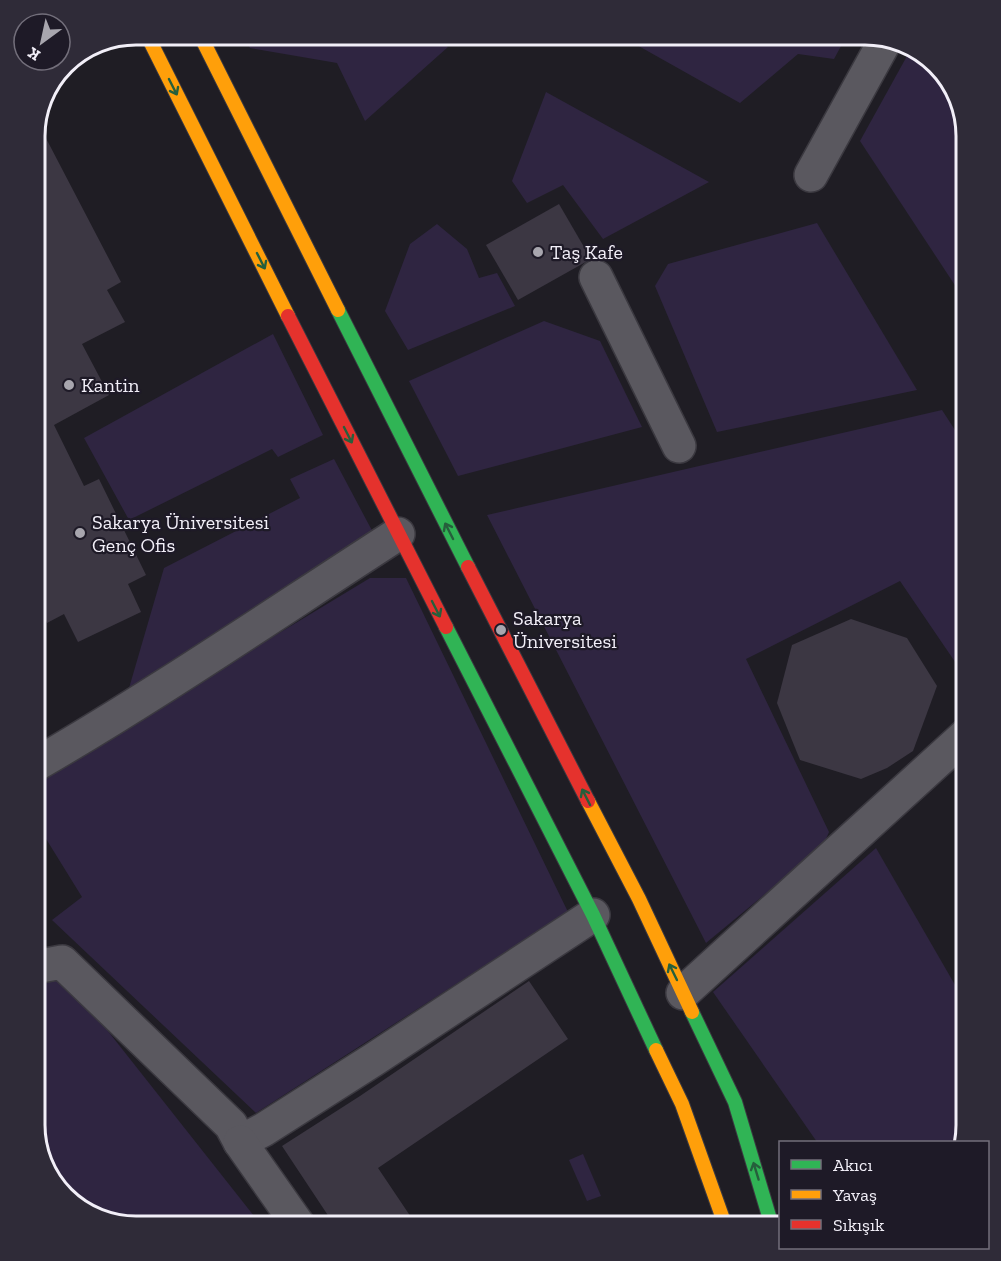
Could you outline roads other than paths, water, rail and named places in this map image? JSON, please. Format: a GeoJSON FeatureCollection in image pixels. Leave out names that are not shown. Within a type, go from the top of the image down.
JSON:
{"type":"FeatureCollection","features":[{"type":"Feature","properties":{"kind":"street"},"geometry":{"type":"LineString","coordinates":[[153,45],[398,534],[593,915],[682,1104],[722,1216]]}},
{"type":"Feature","properties":{"kind":"street"},"geometry":{"type":"LineString","coordinates":[[206,45],[442,517],[639,899],[735,1102],[771,1216]]}},
{"type":"Feature","properties":{"kind":"street"},"geometry":{"type":"LineString","coordinates":[[811,175],[882,47]]}},
{"type":"Feature","properties":{"kind":"street"},"geometry":{"type":"LineString","coordinates":[[596,277],[679,446]]}},
{"type":"Feature","properties":{"kind":"street"},"geometry":{"type":"LineString","coordinates":[[45,759],[228,645],[398,534]]}},
{"type":"Feature","properties":{"kind":"street"},"geometry":{"type":"LineString","coordinates":[[683,993],[956,744]]}},
{"type":"Feature","properties":{"kind":"street"},"geometry":{"type":"LineString","coordinates":[[240,1142],[374,1060],[593,915]]}},
{"type":"Feature","properties":{"kind":"street"},"geometry":{"type":"LineString","coordinates":[[45,965],[62,962],[231,1125],[240,1142],[291,1216]]}},
{"type":"Feature","properties":{"kind":"place","name":"Taş Kafe"},"geometry":{"type":"Point","coordinates":[538,252]}},
{"type":"Feature","properties":{"kind":"place","name":"Kantin"},"geometry":{"type":"Point","coordinates":[69,385]}},
{"type":"Feature","properties":{"kind":"place","name":"Sakarya Üniversitesi Genç Ofis"},"geometry":{"type":"Point","coordinates":[80,533]}},
{"type":"Feature","properties":{"kind":"place","name":"Sakarya Üniversitesi"},"geometry":{"type":"Point","coordinates":[501,630]}}]}
